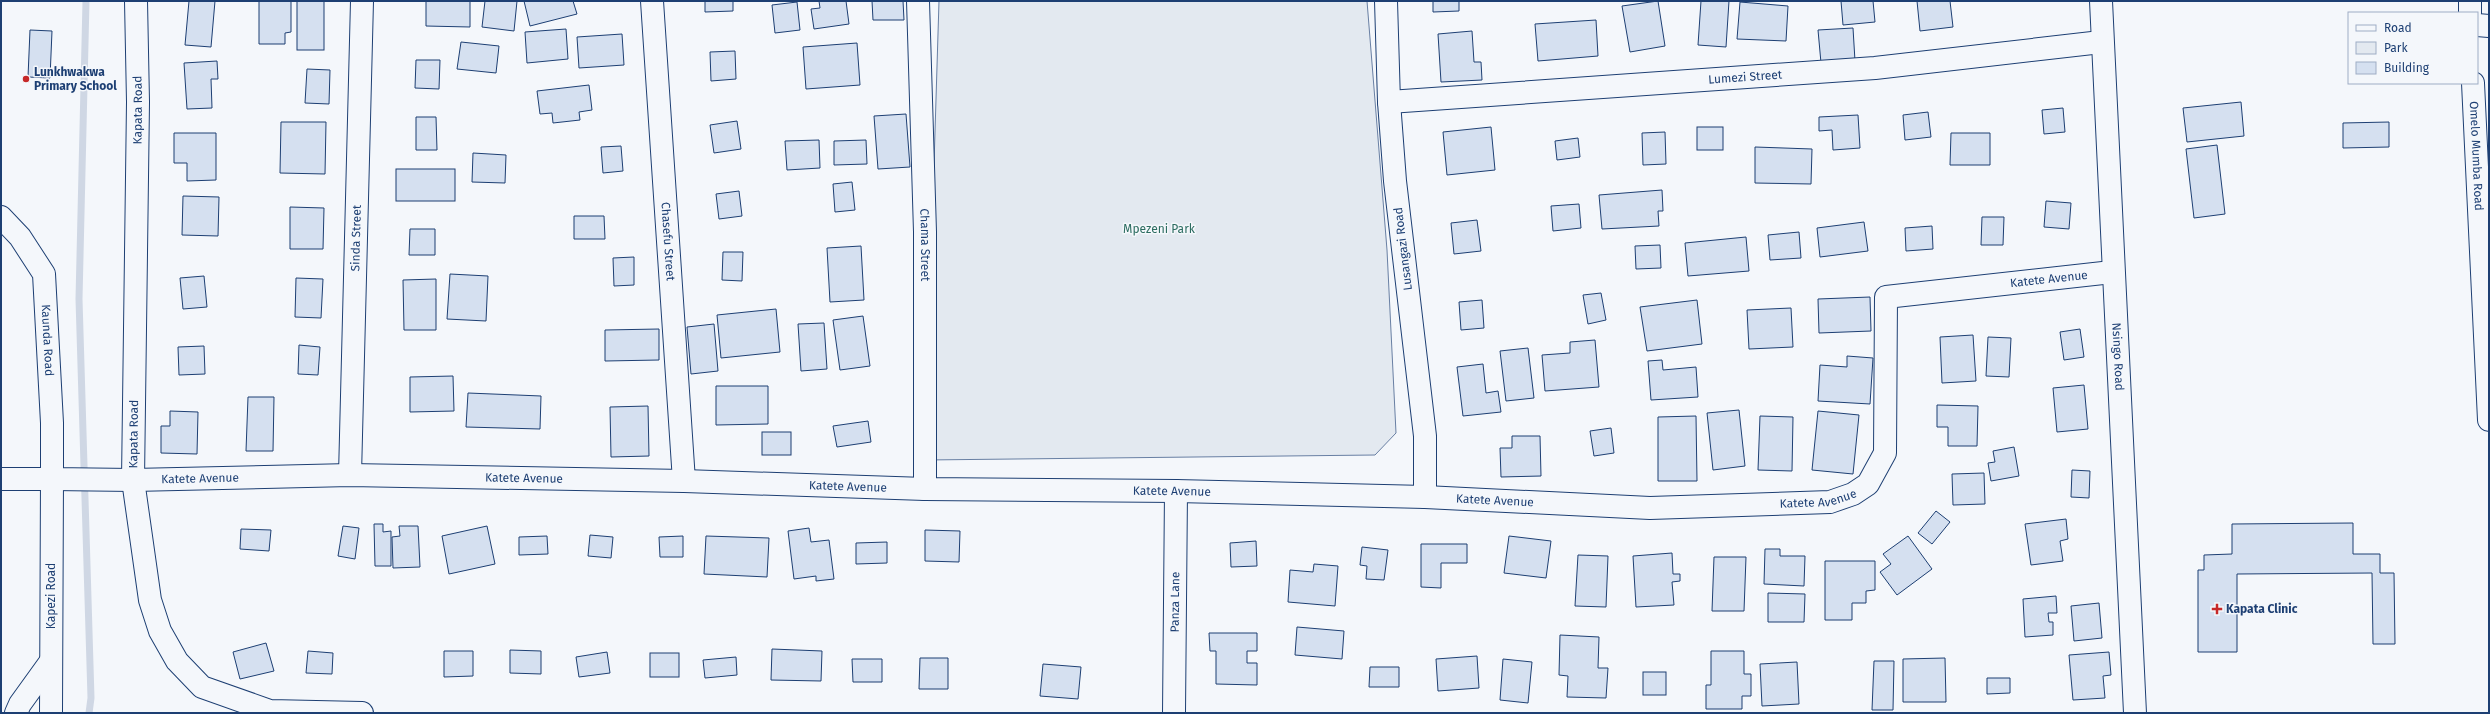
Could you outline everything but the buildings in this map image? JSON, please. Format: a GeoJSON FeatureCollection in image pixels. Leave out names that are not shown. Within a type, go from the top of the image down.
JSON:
{"type":"FeatureCollection","features":[{"type":"Feature","properties":{"kind":"street","name":"Kapata Road"},"geometry":{"type":"LineString","coordinates":[[136,1],[138,102],[133,480],[150,600],[160,631],[177,661],[202,687],[270,711],[362,713]]}},
{"type":"Feature","properties":{"kind":"street","name":"Sinda Street"},"geometry":{"type":"LineString","coordinates":[[350,475],[362,1]]}},
{"type":"Feature","properties":{"kind":"street","name":"Chasefu Street"},"geometry":{"type":"LineString","coordinates":[[652,1],[684,481]]}},
{"type":"Feature","properties":{"kind":"street","name":"Chama Street"},"geometry":{"type":"LineString","coordinates":[[918,1],[925,232],[925,489]]}},
{"type":"Feature","properties":{"kind":"street","name":"Lusangazi Road"},"geometry":{"type":"LineString","coordinates":[[1386,1],[1389,102],[1395,181],[1426,436],[1425,497]]}},
{"type":"Feature","properties":{"kind":"street","name":"Nsingo Road"},"geometry":{"type":"LineString","coordinates":[[2100,1],[2112,272],[2135,713]]}},
{"type":"Feature","properties":{"kind":"street"},"geometry":{"type":"LineString","coordinates":[[2470,1],[2470,12]]}},
{"type":"Feature","properties":{"kind":"street"},"geometry":{"type":"LineString","coordinates":[[2478,25],[2489,26]]}},
{"type":"Feature","properties":{"kind":"street","name":"Lumezi Street"},"geometry":{"type":"LineString","coordinates":[[1389,102],[1875,68],[2101,42]]}},
{"type":"Feature","properties":{"kind":"street","name":"Omelo Mumba Road"},"geometry":{"type":"LineString","coordinates":[[2473,84],[2485,290],[2489,420]]}},
{"type":"Feature","properties":{"kind":"street","name":"Kaunda Road"},"geometry":{"type":"LineString","coordinates":[[1,217],[20,237],[44,274],[52,423],[62,479]]}},
{"type":"Feature","properties":{"kind":"street","name":"Katete Avenue"},"geometry":{"type":"LineString","coordinates":[[1,479],[133,480],[350,475],[684,481],[925,489],[1176,491],[1425,497],[1650,508],[1830,502],[1853,494],[1868,484],[1885,453],[1886,297],[2112,272]]}},
{"type":"Feature","properties":{"kind":"street","name":"Kapezi Road"},"geometry":{"type":"LineString","coordinates":[[51,713],[51,661],[62,479]]}},
{"type":"Feature","properties":{"kind":"street","name":"Panza Lane"},"geometry":{"type":"LineString","coordinates":[[1174,713],[1176,491]]}},
{"type":"Feature","properties":{"kind":"street"},"geometry":{"type":"LineString","coordinates":[[16,713],[20,704],[51,661]]}},
{"type":"Feature","properties":{"kind":"green space","name":"Mpezeni Park"},"geometry":{"type":"Polygon","coordinates":[[[939,1],[1367,1],[1387,250],[1396,433],[1375,455],[925,460],[939,1]]]}},
{"type":"Feature","properties":{"kind":"waterway"},"geometry":{"type":"LineString","coordinates":[[86,1],[79,299],[91,698],[89,713]]}},
{"type":"Feature","properties":{"kind":"place","name":"Lunkhwakwa Primary School"},"geometry":{"type":"Point","coordinates":[26,79]}},
{"type":"Feature","properties":{"kind":"place","name":"Kapata Clinic"},"geometry":{"type":"Point","coordinates":[2217,609]}}]}
